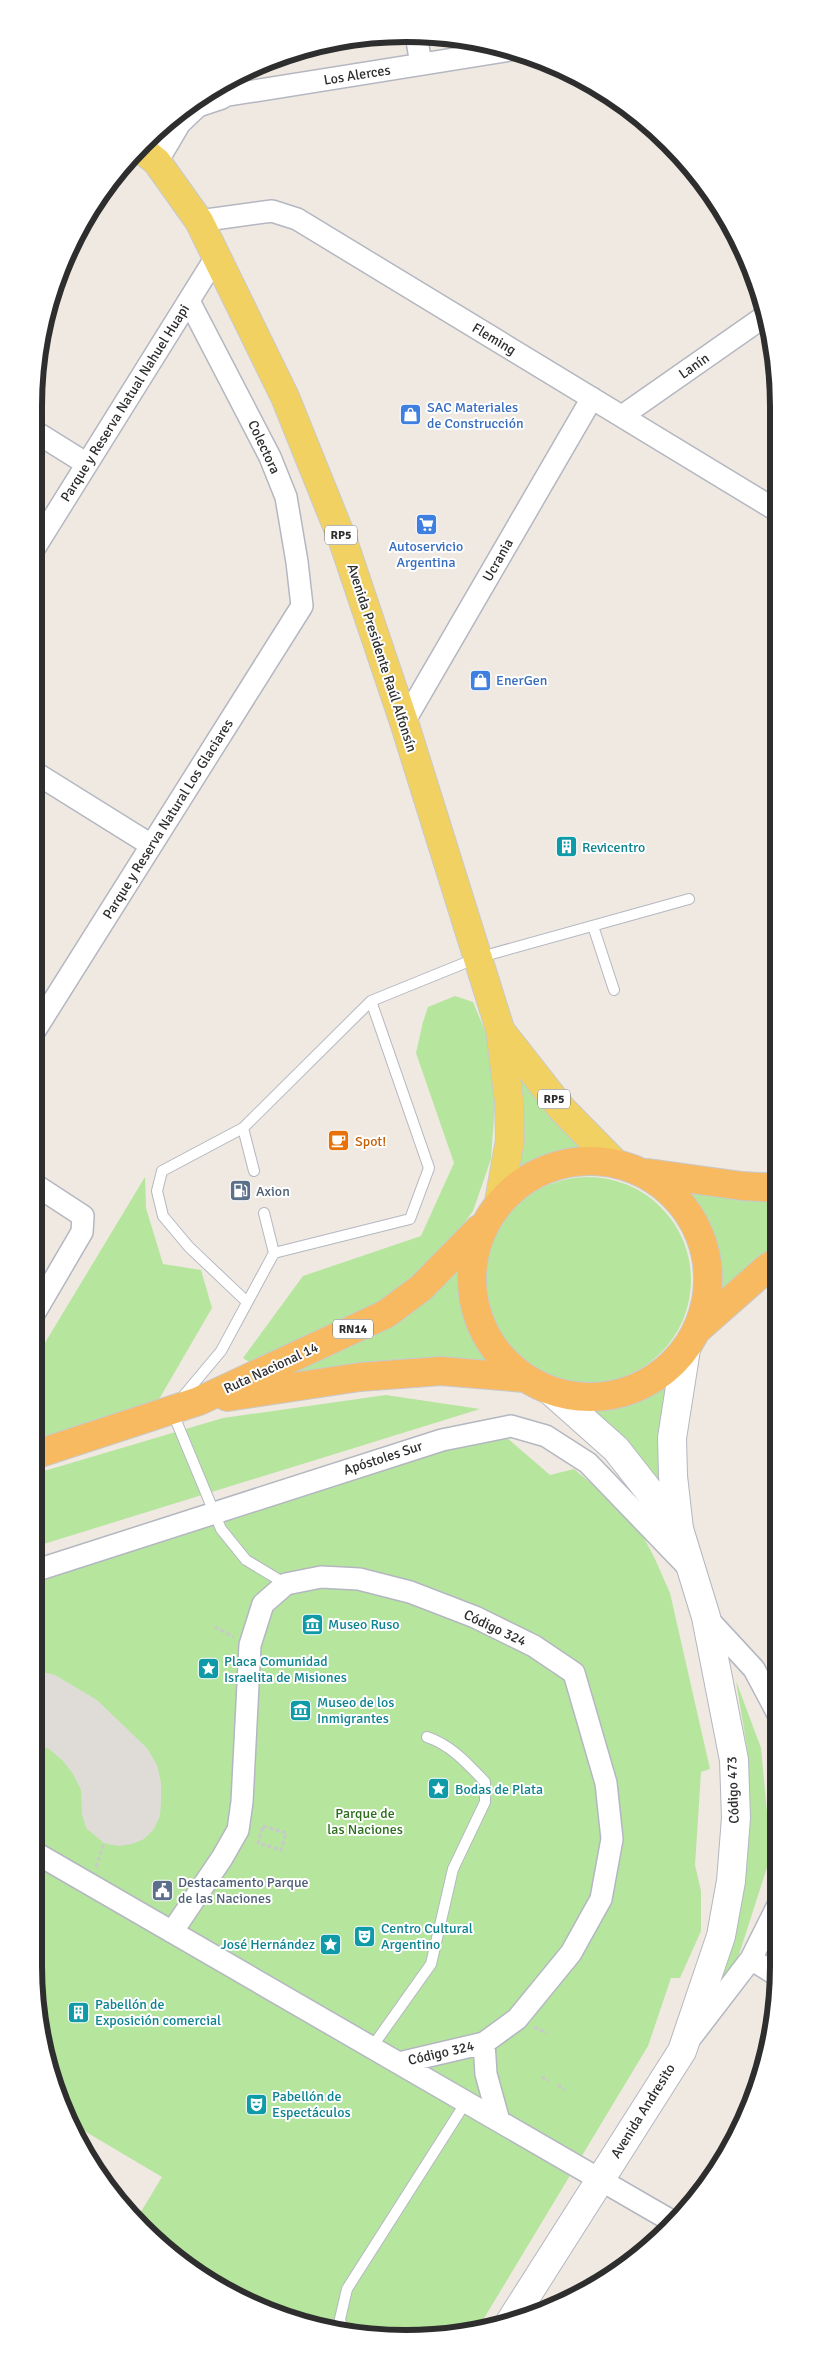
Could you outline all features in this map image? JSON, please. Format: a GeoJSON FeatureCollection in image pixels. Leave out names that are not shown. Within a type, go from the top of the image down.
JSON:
{"type":"FeatureCollection","features":[{"type":"Feature","properties":{"kind":"highway","name":"RN14"},"geometry":{"type":"LineString","coordinates":[[770,1188],[742,1186],[641,1172],[615,1163],[583,1160],[552,1166],[523,1180],[499,1202],[484,1224],[472,1257],[471,1292],[480,1326],[498,1355],[525,1378],[552,1392],[589,1398],[626,1392],[660,1375],[692,1339],[770,1266]]}},
{"type":"Feature","properties":{"kind":"highway","name":"RN14"},"geometry":{"type":"LineString","coordinates":[[641,1172],[672,1192],[694,1222],[707,1257],[708,1294],[692,1339]]}},
{"type":"Feature","properties":{"kind":"highway","name":"Ruta Nacional 14"},"geometry":{"type":"LineString","coordinates":[[42,1453],[199,1401],[386,1314],[421,1288],[484,1224]]}},
{"type":"Feature","properties":{"kind":"highway","name":"Ruta Nacional 14"},"geometry":{"type":"LineString","coordinates":[[199,1401],[360,1377],[441,1371],[525,1378]]}},
{"type":"Feature","properties":{"kind":"main road","name":"Avenida Presidente Raúl Alfonsín"},"geometry":{"type":"LineString","coordinates":[[148,155],[199,221],[285,397],[343,541],[404,722],[500,1029],[509,1101],[510,1140],[499,1202]]}},
{"type":"Feature","properties":{"kind":"main road","name":"Avenida Presidente Raúl Alfonsín"},"geometry":{"type":"LineString","coordinates":[[500,1029],[562,1109],[615,1163]]}},
{"type":"Feature","properties":{"kind":"main road"},"geometry":{"type":"LineString","coordinates":[[679,1529],[673,1476],[672,1438],[692,1339]]}},
{"type":"Feature","properties":{"kind":"main road"},"geometry":{"type":"LineString","coordinates":[[552,1392],[616,1449],[679,1529]]}},
{"type":"Feature","properties":{"kind":"main road","name":"Código 473"},"geometry":{"type":"LineString","coordinates":[[679,1529],[706,1617],[734,1760],[736,1818],[731,1881],[720,1936],[682,2050]]}},
{"type":"Feature","properties":{"kind":"main road","name":"Avenida Andresito"},"geometry":{"type":"LineString","coordinates":[[516,2312],[682,2050]]}},
{"type":"Feature","properties":{"kind":"street"},"geometry":{"type":"LineString","coordinates":[[417,42],[421,64]]}},
{"type":"Feature","properties":{"kind":"street","name":"Los Alerces"},"geometry":{"type":"LineString","coordinates":[[219,95],[230,95],[492,53]]}},
{"type":"Feature","properties":{"kind":"street"},"geometry":{"type":"LineString","coordinates":[[204,104],[230,95]]}},
{"type":"Feature","properties":{"kind":"street"},"geometry":{"type":"LineString","coordinates":[[148,155],[186,117]]}},
{"type":"Feature","properties":{"kind":"street","name":"Fleming"},"geometry":{"type":"LineString","coordinates":[[199,221],[272,211],[297,219],[770,506]]}},
{"type":"Feature","properties":{"kind":"street","name":"Parque y Reserva Natual Nahuel Huapi"},"geometry":{"type":"LineString","coordinates":[[42,536],[216,257]]}},
{"type":"Feature","properties":{"kind":"street","name":"Colectora"},"geometry":{"type":"LineString","coordinates":[[189,301],[270,457],[286,497],[298,562],[302,606]]}},
{"type":"Feature","properties":{"kind":"street","name":"Lanín"},"geometry":{"type":"LineString","coordinates":[[622,416],[760,320]]}},
{"type":"Feature","properties":{"kind":"street","name":"Ucrania"},"geometry":{"type":"LineString","coordinates":[[404,722],[592,398]]}},
{"type":"Feature","properties":{"kind":"street"},"geometry":{"type":"LineString","coordinates":[[42,436],[87,464]]}},
{"type":"Feature","properties":{"kind":"street","name":"Parque y Reserva Natural Los Glaciares"},"geometry":{"type":"LineString","coordinates":[[42,1019],[302,606]]}},
{"type":"Feature","properties":{"kind":"street"},"geometry":{"type":"LineString","coordinates":[[42,777],[151,845]]}},
{"type":"Feature","properties":{"kind":"street"},"geometry":{"type":"LineString","coordinates":[[42,1189],[84,1216],[82,1232],[42,1300]]}},
{"type":"Feature","properties":{"kind":"street","name":"Apóstoles Sur"},"geometry":{"type":"LineString","coordinates":[[42,1567],[442,1440],[511,1426],[546,1436],[588,1463],[692,1570]]}},
{"type":"Feature","properties":{"kind":"street","name":"Código 324"},"geometry":{"type":"LineString","coordinates":[[286,1584],[322,1577],[360,1579],[410,1592],[475,1617],[534,1646],[574,1673],[606,1783],[612,1839],[601,1899],[571,1953],[517,2019],[484,2043],[398,2063]]}},
{"type":"Feature","properties":{"kind":"street"},"geometry":{"type":"LineString","coordinates":[[172,1932],[222,1858],[238,1830],[243,1783],[250,1645],[263,1604],[286,1584]]}},
{"type":"Feature","properties":{"kind":"street"},"geometry":{"type":"LineString","coordinates":[[706,1617],[754,1670],[770,1699]]}},
{"type":"Feature","properties":{"kind":"street","name":"Código 324"},"geometry":{"type":"LineString","coordinates":[[42,1857],[669,2218]]}},
{"type":"Feature","properties":{"kind":"street","name":"Avenida Andresito"},"geometry":{"type":"LineString","coordinates":[[682,2050],[751,1959],[770,1921]]}},
{"type":"Feature","properties":{"kind":"street"},"geometry":{"type":"LineString","coordinates":[[751,1959],[770,1971]]}},
{"type":"Feature","properties":{"kind":"street"},"geometry":{"type":"LineString","coordinates":[[484,2043],[486,2074],[499,2121]]}},
{"type":"Feature","properties":{"kind":"lane"},"geometry":{"type":"LineString","coordinates":[[248,1302],[189,1247],[162,1216],[157,1191],[162,1171],[243,1128],[371,1001],[478,958],[689,899]]}},
{"type":"Feature","properties":{"kind":"lane"},"geometry":{"type":"LineString","coordinates":[[593,926],[614,990]]}},
{"type":"Feature","properties":{"kind":"lane"},"geometry":{"type":"LineString","coordinates":[[274,1253],[410,1219],[430,1168],[371,1001]]}},
{"type":"Feature","properties":{"kind":"lane"},"geometry":{"type":"LineString","coordinates":[[243,1128],[254,1171]]}},
{"type":"Feature","properties":{"kind":"lane"},"geometry":{"type":"LineString","coordinates":[[264,1213],[274,1253],[221,1352],[172,1410],[216,1512],[221,1529],[246,1560],[286,1584]]}},
{"type":"Feature","properties":{"kind":"lane"},"geometry":{"type":"LineString","coordinates":[[372,2047],[431,1964],[453,1869],[486,1802],[485,1782],[464,1760],[442,1742],[427,1737]]}},
{"type":"Feature","properties":{"kind":"lane"},"geometry":{"type":"LineString","coordinates":[[341,2324],[340,2319],[347,2289],[466,2102]]}},
{"type":"Feature","properties":{"kind":"path"},"geometry":{"type":"LineString","coordinates":[[263,1826],[286,1833],[281,1850],[258,1843],[263,1826]]}},
{"type":"Feature","properties":{"kind":"path"},"geometry":{"type":"LineString","coordinates":[[90,1884],[104,1843]]}},
{"type":"Feature","properties":{"kind":"path"},"geometry":{"type":"LineString","coordinates":[[542,2077],[549,2081]]}},
{"type":"Feature","properties":{"kind":"path"},"geometry":{"type":"LineString","coordinates":[[558,2085],[565,2090]]}},
{"type":"Feature","properties":{"kind":"green space"},"geometry":{"type":"Polygon","coordinates":[[[455,996],[473,1002],[488,1038],[495,1103],[491,1159],[473,1211],[447,1247],[379,1304],[254,1365],[243,1358],[303,1276],[421,1236],[454,1163],[416,1053],[428,1007],[455,996]]]}},
{"type":"Feature","properties":{"kind":"green space"},"geometry":{"type":"Polygon","coordinates":[[[513,1060],[592,1154],[543,1156],[508,1183],[513,1060]]]}},
{"type":"Feature","properties":{"kind":"green space"},"geometry":{"type":"Polygon","coordinates":[[[145,1177],[146,1208],[163,1264],[201,1270],[212,1308],[158,1401],[42,1440],[42,1348],[145,1177]]]}},
{"type":"Feature","properties":{"kind":"green space"},"geometry":{"type":"Polygon","coordinates":[[[588,1177],[608,1179],[627,1185],[661,1207],[683,1241],[689,1260],[691,1280],[689,1300],[683,1319],[661,1353],[627,1375],[608,1381],[588,1383],[568,1381],[549,1375],[515,1353],[493,1319],[487,1300],[485,1280],[487,1260],[493,1241],[515,1207],[549,1185],[568,1179],[588,1177]]]}},
{"type":"Feature","properties":{"kind":"green space"},"geometry":{"type":"Polygon","coordinates":[[[673,1186],[770,1198],[770,1254],[713,1303],[714,1254],[701,1220],[673,1186]]]}},
{"type":"Feature","properties":{"kind":"green space"},"geometry":{"type":"Polygon","coordinates":[[[463,1259],[467,1313],[499,1372],[269,1381],[463,1259]]]}},
{"type":"Feature","properties":{"kind":"green space"},"geometry":{"type":"Polygon","coordinates":[[[670,1376],[665,1486],[581,1409],[631,1403],[670,1376]]]}},
{"type":"Feature","properties":{"kind":"green space"},"geometry":{"type":"Polygon","coordinates":[[[386,1395],[480,1409],[42,1545],[42,1472],[223,1418],[386,1395]]]}},
{"type":"Feature","properties":{"kind":"green space","name":"Parque de las Naciones"},"geometry":{"type":"Polygon","coordinates":[[[499,1431],[550,1475],[574,1469],[623,1510],[643,1536],[670,1593],[710,1769],[701,1772],[695,1865],[701,1891],[701,1931],[680,1978],[671,1978],[648,2046],[482,2322],[430,2329],[406,2330],[335,2323],[289,2310],[246,2292],[224,2281],[185,2254],[166,2239],[140,2213],[162,2177],[82,2129],[70,2105],[55,2060],[49,2037],[43,1989],[42,1574],[499,1431]]]}},
{"type":"Feature","properties":{"kind":"green space"},"geometry":{"type":"Polygon","coordinates":[[[736,1681],[761,1748],[770,1858],[726,1995],[719,1989],[745,1869],[748,1754],[736,1681]]]}},
{"type":"Feature","properties":{"kind":"shaded area"},"geometry":{"type":"Polygon","coordinates":[[[42,1672],[55,1675],[97,1700],[147,1748],[157,1765],[161,1783],[160,1816],[154,1829],[144,1839],[132,1844],[118,1846],[104,1843],[86,1828],[82,1814],[81,1790],[73,1774],[63,1761],[42,1745],[42,1672]]]}},
{"type":"Feature","properties":{"kind":"place","name":"SAC Materiales de Construcción"},"geometry":{"type":"Point","coordinates":[411,415]}},
{"type":"Feature","properties":{"kind":"place","name":"Autoservicio Argentina"},"geometry":{"type":"Point","coordinates":[426,524]}},
{"type":"Feature","properties":{"kind":"place","name":"EnerGen"},"geometry":{"type":"Point","coordinates":[480,680]}},
{"type":"Feature","properties":{"kind":"place","name":"Revicentro"},"geometry":{"type":"Point","coordinates":[566,847]}},
{"type":"Feature","properties":{"kind":"place","name":"Spot!"},"geometry":{"type":"Point","coordinates":[339,1141]}},
{"type":"Feature","properties":{"kind":"place","name":"Axion"},"geometry":{"type":"Point","coordinates":[240,1191]}},
{"type":"Feature","properties":{"kind":"place","name":"Museo Ruso"},"geometry":{"type":"Point","coordinates":[312,1624]}},
{"type":"Feature","properties":{"kind":"place","name":"Placa Comunidad Israelita de Misiones"},"geometry":{"type":"Point","coordinates":[208,1669]}},
{"type":"Feature","properties":{"kind":"place","name":"Museo de los Inmigrantes"},"geometry":{"type":"Point","coordinates":[301,1710]}},
{"type":"Feature","properties":{"kind":"place","name":"Bodas de Plata"},"geometry":{"type":"Point","coordinates":[439,1789]}},
{"type":"Feature","properties":{"kind":"place","name":"Destacamento Parque de las Naciones"},"geometry":{"type":"Point","coordinates":[162,1890]}},
{"type":"Feature","properties":{"kind":"place","name":"Centro Cultural Argentino"},"geometry":{"type":"Point","coordinates":[365,1936]}},
{"type":"Feature","properties":{"kind":"place","name":"José Hernández"},"geometry":{"type":"Point","coordinates":[331,1944]}},
{"type":"Feature","properties":{"kind":"place","name":"Pabellón de Exposición comercial"},"geometry":{"type":"Point","coordinates":[79,2012]}},
{"type":"Feature","properties":{"kind":"place","name":"Pabellón de Espectáculos"},"geometry":{"type":"Point","coordinates":[256,2104]}}]}
